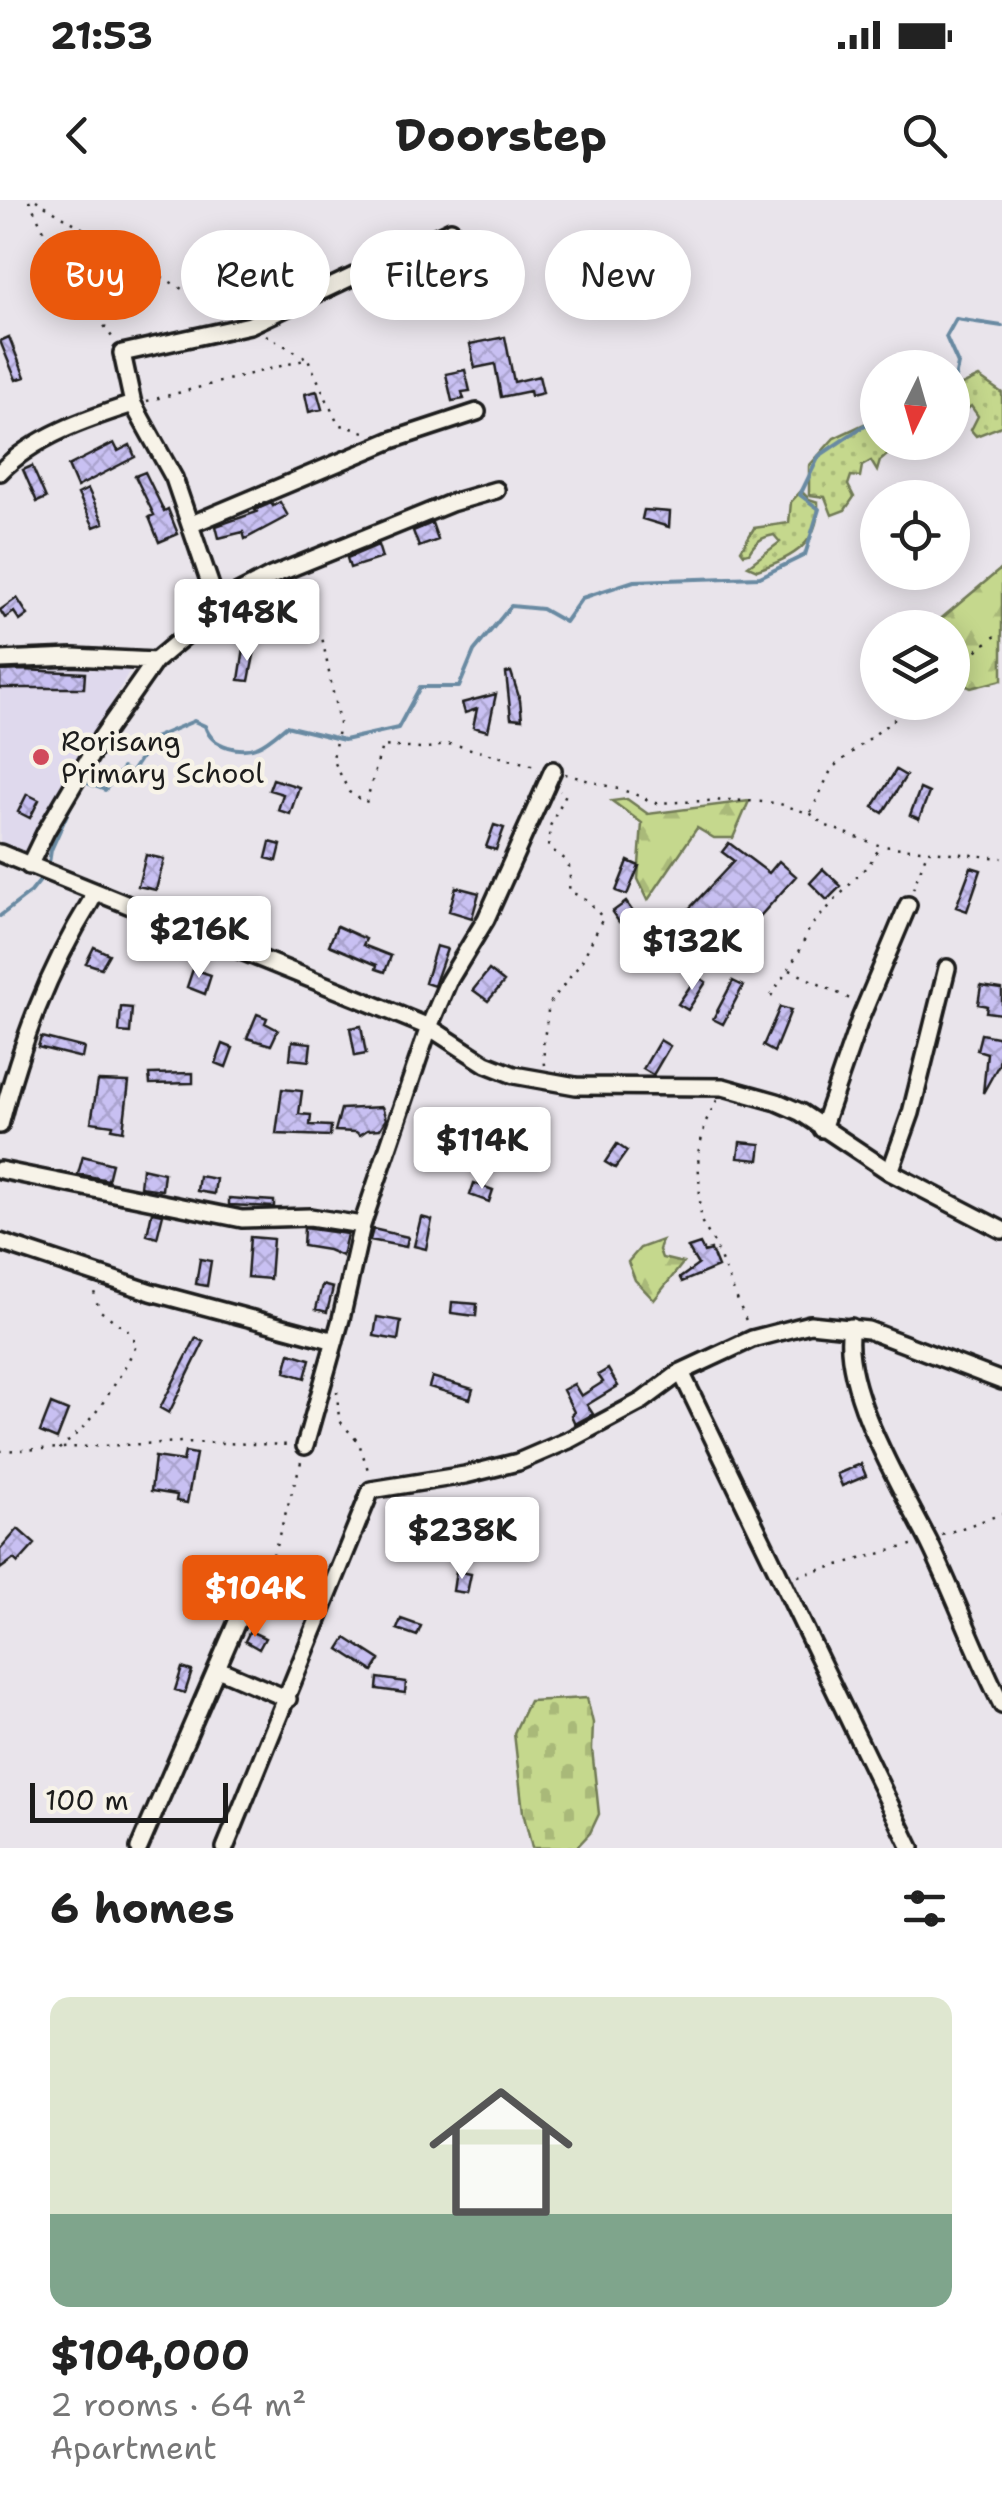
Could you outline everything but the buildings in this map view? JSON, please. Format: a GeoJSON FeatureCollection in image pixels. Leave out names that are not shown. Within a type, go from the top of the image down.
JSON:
{"type":"FeatureCollection","features":[{"type":"Feature","properties":{"kind":"street"},"geometry":{"type":"LineString","coordinates":[[217,604],[174,478],[133,404],[122,352],[250,325],[350,278]]}},
{"type":"Feature","properties":{"kind":"street"},"geometry":{"type":"LineString","coordinates":[[0,472],[16,455],[85,419],[133,404]]}},
{"type":"Feature","properties":{"kind":"street"},"geometry":{"type":"LineString","coordinates":[[192,524],[392,440],[478,412]]}},
{"type":"Feature","properties":{"kind":"street"},"geometry":{"type":"LineString","coordinates":[[29,866],[101,738],[155,661],[217,604],[272,576],[452,503],[496,490]]}},
{"type":"Feature","properties":{"kind":"street"},"geometry":{"type":"LineString","coordinates":[[0,660],[73,657],[155,661]]}},
{"type":"Feature","properties":{"kind":"street"},"geometry":{"type":"LineString","coordinates":[[305,1446],[362,1225],[429,1027],[448,982],[486,920],[549,777]]}},
{"type":"Feature","properties":{"kind":"street"},"geometry":{"type":"LineString","coordinates":[[0,853],[429,1027],[486,1064],[514,1076],[576,1086],[723,1087],[777,1102],[800,1112],[890,1172],[1002,1230]]}},
{"type":"Feature","properties":{"kind":"street"},"geometry":{"type":"LineString","coordinates":[[0,1124],[20,1048],[60,950],[92,892]]}},
{"type":"Feature","properties":{"kind":"street"},"geometry":{"type":"LineString","coordinates":[[822,1129],[865,1006],[908,905]]}},
{"type":"Feature","properties":{"kind":"street"},"geometry":{"type":"LineString","coordinates":[[890,1172],[912,1114],[946,968]]}},
{"type":"Feature","properties":{"kind":"street"},"geometry":{"type":"LineString","coordinates":[[0,1170],[242,1219],[310,1217],[362,1225]]}},
{"type":"Feature","properties":{"kind":"street"},"geometry":{"type":"LineString","coordinates":[[0,1242],[151,1292],[334,1341]]}},
{"type":"Feature","properties":{"kind":"street"},"geometry":{"type":"LineString","coordinates":[[225,1848],[372,1490],[518,1462],[642,1402],[681,1372],[752,1339],[810,1324],[851,1327],[1002,1381]]}},
{"type":"Feature","properties":{"kind":"street"},"geometry":{"type":"LineString","coordinates":[[851,1327],[848,1343],[881,1451],[928,1540],[1002,1705]]}},
{"type":"Feature","properties":{"kind":"street"},"geometry":{"type":"LineString","coordinates":[[681,1372],[911,1848]]}},
{"type":"Feature","properties":{"kind":"street"},"geometry":{"type":"LineString","coordinates":[[139,1848],[246,1601],[268,1568]]}},
{"type":"Feature","properties":{"kind":"street"},"geometry":{"type":"LineString","coordinates":[[218,1669],[288,1699]]}},
{"type":"Feature","properties":{"kind":"path"},"geometry":{"type":"LineString","coordinates":[[28,200],[54,252],[122,352]]}},
{"type":"Feature","properties":{"kind":"path"},"geometry":{"type":"LineString","coordinates":[[36,200],[182,290],[308,359],[338,424],[392,440]]}},
{"type":"Feature","properties":{"kind":"path"},"geometry":{"type":"LineString","coordinates":[[133,404],[308,359]]}},
{"type":"Feature","properties":{"kind":"path"},"geometry":{"type":"LineString","coordinates":[[205,619],[322,636],[339,722],[333,759],[350,792],[366,803],[382,746],[421,750],[452,744],[549,777],[632,793],[655,804],[763,802],[811,814],[824,826],[880,846],[1002,858]]}},
{"type":"Feature","properties":{"kind":"path"},"geometry":{"type":"LineString","coordinates":[[970,658],[988,639],[1002,632]]}},
{"type":"Feature","properties":{"kind":"path"},"geometry":{"type":"LineString","coordinates":[[811,814],[832,768],[893,720]]}},
{"type":"Feature","properties":{"kind":"path"},"geometry":{"type":"LineString","coordinates":[[546,1082],[544,1046],[549,1004],[581,963],[603,918],[587,900],[569,891],[571,868],[564,857],[548,848],[550,826],[566,794],[549,777]]}},
{"type":"Feature","properties":{"kind":"path"},"geometry":{"type":"LineString","coordinates":[[771,996],[810,927],[870,863],[880,846]]}},
{"type":"Feature","properties":{"kind":"path"},"geometry":{"type":"LineString","coordinates":[[908,905],[927,853]]}},
{"type":"Feature","properties":{"kind":"path"},"geometry":{"type":"LineString","coordinates":[[789,969],[865,1006]]}},
{"type":"Feature","properties":{"kind":"path"},"geometry":{"type":"LineString","coordinates":[[723,1087],[706,1121],[698,1153],[701,1222],[714,1243],[752,1339]]}},
{"type":"Feature","properties":{"kind":"path"},"geometry":{"type":"LineString","coordinates":[[58,1450],[103,1405],[137,1344],[128,1330],[99,1310],[89,1272]]}},
{"type":"Feature","properties":{"kind":"path"},"geometry":{"type":"LineString","coordinates":[[336,1381],[338,1420],[358,1442],[367,1461],[372,1490]]}},
{"type":"Feature","properties":{"kind":"path"},"geometry":{"type":"LineString","coordinates":[[0,1451],[182,1442],[305,1446],[268,1568]]}},
{"type":"Feature","properties":{"kind":"path"},"geometry":{"type":"LineString","coordinates":[[782,1580],[928,1540],[1002,1514]]}},
{"type":"Feature","properties":{"kind":"shaded area","name":"Rorisang Primary School"},"geometry":{"type":"Polygon","coordinates":[[[0,664],[122,664],[131,668],[27,855],[0,846],[0,664]]]}},
{"type":"Feature","properties":{"kind":"green space"},"geometry":{"type":"Polygon","coordinates":[[[979,377],[1002,393],[1002,426],[976,436],[971,430],[978,416],[970,407],[970,381],[979,377]]]}},
{"type":"Feature","properties":{"kind":"green space"},"geometry":{"type":"Polygon","coordinates":[[[860,426],[860,460],[881,460],[877,471],[871,461],[862,466],[860,477],[851,476],[848,485],[854,497],[845,510],[832,515],[825,497],[809,495],[809,466],[834,438],[860,426]]]}},
{"type":"Feature","properties":{"kind":"green space"},"geometry":{"type":"Polygon","coordinates":[[[801,491],[818,502],[809,539],[782,560],[757,570],[748,566],[780,542],[774,535],[766,537],[744,554],[741,550],[754,528],[789,523],[791,502],[801,491]]]}},
{"type":"Feature","properties":{"kind":"green space"},"geometry":{"type":"Polygon","coordinates":[[[1002,568],[1002,680],[970,688],[970,610],[951,610],[1002,568]]]}},
{"type":"Feature","properties":{"kind":"green space"},"geometry":{"type":"Polygon","coordinates":[[[627,799],[648,814],[749,801],[733,838],[714,838],[697,828],[648,900],[638,879],[642,823],[612,801],[627,799]]]}},
{"type":"Feature","properties":{"kind":"green space"},"geometry":{"type":"Polygon","coordinates":[[[662,1240],[662,1258],[683,1263],[654,1300],[635,1280],[628,1262],[640,1248],[662,1240]]]}},
{"type":"Feature","properties":{"kind":"green space"},"geometry":{"type":"Polygon","coordinates":[[[587,1698],[593,1723],[599,1814],[590,1833],[576,1848],[532,1848],[523,1812],[514,1733],[529,1701],[587,1698]]]}},
{"type":"Feature","properties":{"kind":"waterway"},"geometry":{"type":"LineString","coordinates":[[952,350],[946,337],[956,319],[1002,326]]}},
{"type":"Feature","properties":{"kind":"waterway"},"geometry":{"type":"LineString","coordinates":[[82,781],[105,790],[123,768],[131,773],[154,738],[194,721],[205,726],[220,744],[237,749],[266,742],[286,726],[344,740],[398,728],[420,687],[459,687],[474,651],[511,606],[542,609],[565,622],[582,598],[634,581],[760,577],[805,555],[819,509],[800,495],[819,456],[860,428]]}},
{"type":"Feature","properties":{"kind":"waterway"},"geometry":{"type":"LineString","coordinates":[[49,863],[76,794]]}},
{"type":"Feature","properties":{"kind":"waterway"},"geometry":{"type":"LineString","coordinates":[[0,916],[31,892],[43,877]]}},
{"type":"Feature","properties":{"kind":"place","name":"Rorisang Primary School"},"geometry":{"type":"Point","coordinates":[41,757]}}]}
